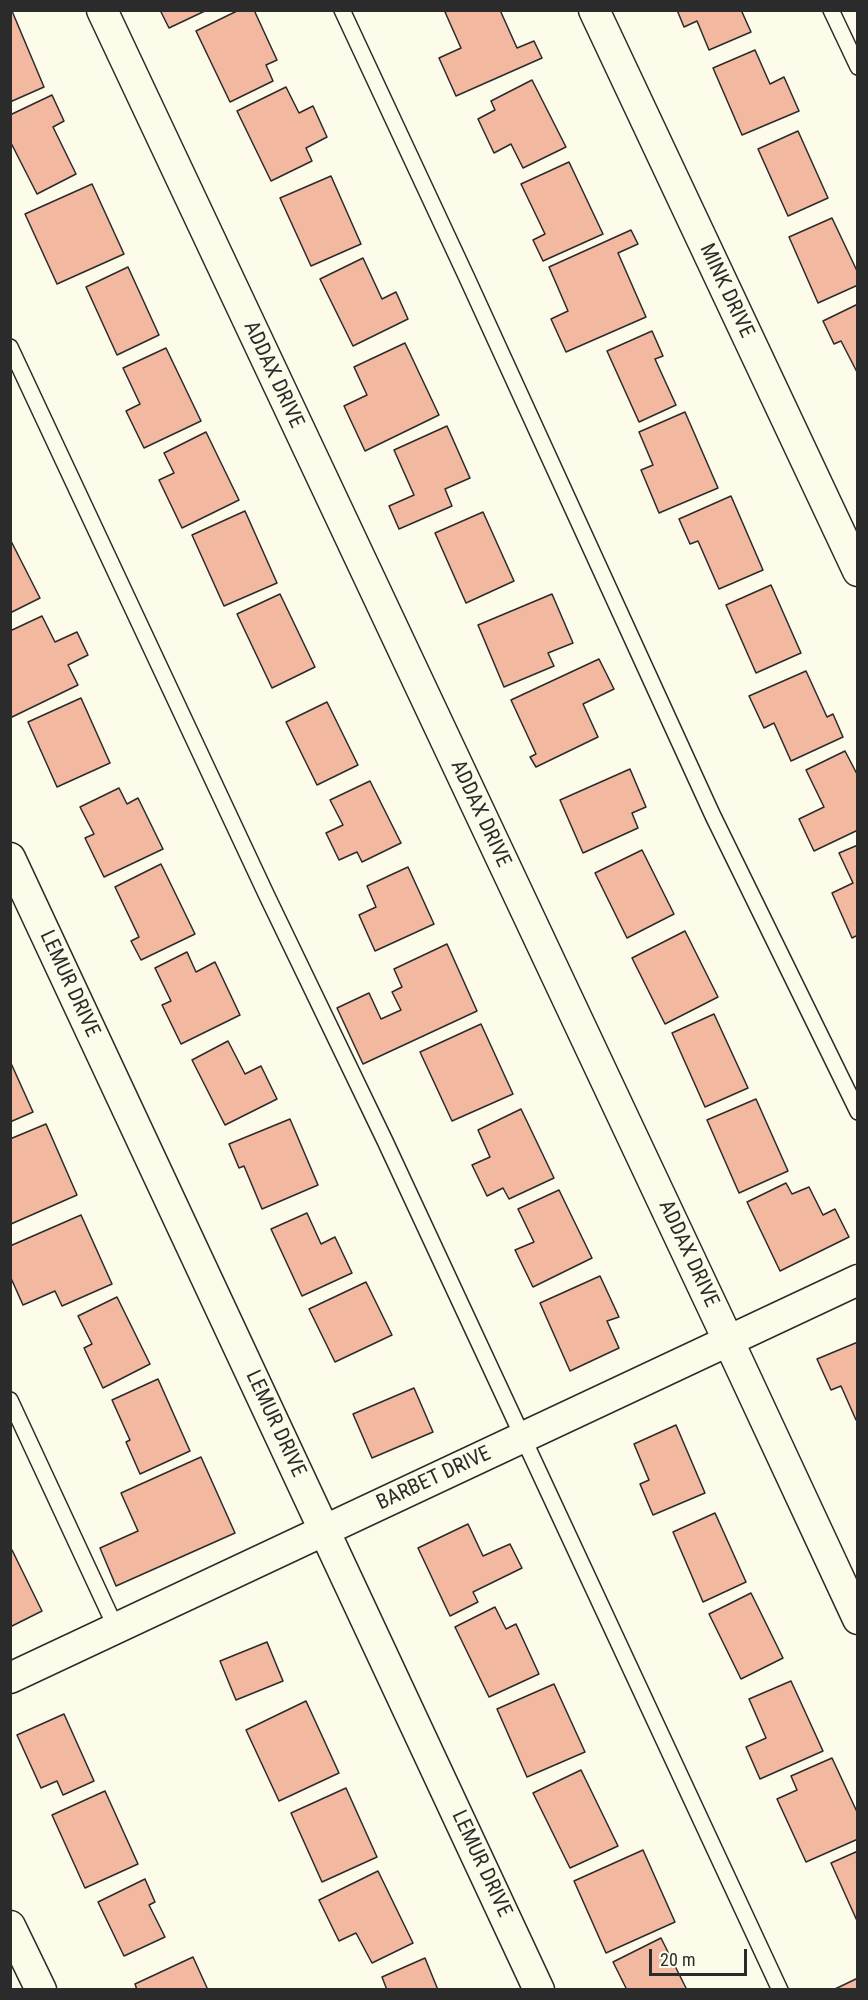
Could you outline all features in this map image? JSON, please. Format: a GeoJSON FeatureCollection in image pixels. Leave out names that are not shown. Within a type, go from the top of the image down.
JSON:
{"type":"FeatureCollection","features":[{"type":"Feature","properties":{"kind":"street","name":"ADDAX DRIVE"},"geometry":{"type":"LineString","coordinates":[[102,10],[858,1619]]}},
{"type":"Feature","properties":{"kind":"street","name":"MINK DRIVE"},"geometry":{"type":"LineString","coordinates":[[594,10],[858,572]]}},
{"type":"Feature","properties":{"kind":"street","name":"LEMUR DRIVE"},"geometry":{"type":"LineString","coordinates":[[10,858],[539,1989]]}},
{"type":"Feature","properties":{"kind":"street","name":"BARBET DRIVE"},"geometry":{"type":"LineString","coordinates":[[10,1678],[858,1280]]}},
{"type":"Feature","properties":{"kind":"street"},"geometry":{"type":"LineString","coordinates":[[10,1926],[41,1989]]}},
{"type":"Feature","properties":{"kind":"lane"},"geometry":{"type":"LineString","coordinates":[[342,10],[482,309],[713,816],[858,1112]]}},
{"type":"Feature","properties":{"kind":"lane"},"geometry":{"type":"LineString","coordinates":[[831,10],[858,67]]}},
{"type":"Feature","properties":{"kind":"lane"},"geometry":{"type":"LineString","coordinates":[[10,347],[267,896],[386,1142],[780,1989]]}},
{"type":"Feature","properties":{"kind":"lane"},"geometry":{"type":"LineString","coordinates":[[10,1400],[116,1628]]}},
{"type":"Feature","properties":{"kind":"building"},"geometry":{"type":"Polygon","coordinates":[[[160,10],[207,10],[169,28],[160,10]]]}},
{"type":"Feature","properties":{"kind":"building"},"geometry":{"type":"Polygon","coordinates":[[[239,10],[254,10],[277,60],[266,65],[273,81],[230,102],[196,31],[239,10]]]}},
{"type":"Feature","properties":{"kind":"building"},"geometry":{"type":"Polygon","coordinates":[[[449,10],[500,10],[517,48],[534,41],[542,58],[456,96],[439,58],[461,48],[445,12],[449,10]]]}},
{"type":"Feature","properties":{"kind":"building"},"geometry":{"type":"Polygon","coordinates":[[[677,10],[745,10],[742,12],[751,32],[709,50],[697,21],[684,27],[677,10]]]}},
{"type":"Feature","properties":{"kind":"building"},"geometry":{"type":"Polygon","coordinates":[[[12,11],[44,87],[10,102],[10,12],[12,11]]]}},
{"type":"Feature","properties":{"kind":"building"},"geometry":{"type":"Polygon","coordinates":[[[755,50],[770,84],[784,77],[799,111],[742,135],[713,68],[755,50]]]}},
{"type":"Feature","properties":{"kind":"building"},"geometry":{"type":"Polygon","coordinates":[[[532,80],[566,147],[523,168],[511,144],[494,153],[478,119],[495,110],[491,101],[532,80]]]}},
{"type":"Feature","properties":{"kind":"building"},"geometry":{"type":"Polygon","coordinates":[[[286,87],[299,113],[313,106],[327,137],[306,148],[312,161],[271,181],[237,111],[286,87]]]}},
{"type":"Feature","properties":{"kind":"building"},"geometry":{"type":"Polygon","coordinates":[[[52,95],[64,121],[53,127],[76,174],[37,194],[10,141],[10,115],[52,95]]]}},
{"type":"Feature","properties":{"kind":"building"},"geometry":{"type":"Polygon","coordinates":[[[798,131],[828,198],[788,216],[758,149],[798,131]]]}},
{"type":"Feature","properties":{"kind":"building"},"geometry":{"type":"Polygon","coordinates":[[[569,162],[603,234],[543,261],[533,240],[545,234],[521,184],[569,162]]]}},
{"type":"Feature","properties":{"kind":"building"},"geometry":{"type":"Polygon","coordinates":[[[331,176],[361,244],[311,266],[280,198],[331,176]]]}},
{"type":"Feature","properties":{"kind":"building"},"geometry":{"type":"Polygon","coordinates":[[[92,184],[124,254],[57,284],[25,214],[92,184]]]}},
{"type":"Feature","properties":{"kind":"building"},"geometry":{"type":"Polygon","coordinates":[[[832,218],[858,273],[858,285],[818,303],[789,237],[832,218]]]}},
{"type":"Feature","properties":{"kind":"building"},"geometry":{"type":"Polygon","coordinates":[[[631,230],[638,244],[618,253],[646,317],[566,352],[551,319],[568,311],[549,267],[631,230]]]}},
{"type":"Feature","properties":{"kind":"building"},"geometry":{"type":"Polygon","coordinates":[[[363,258],[382,299],[396,292],[408,319],[353,346],[320,279],[363,258]]]}},
{"type":"Feature","properties":{"kind":"building"},"geometry":{"type":"Polygon","coordinates":[[[128,267],[159,335],[117,355],[86,287],[128,267]]]}},
{"type":"Feature","properties":{"kind":"building"},"geometry":{"type":"Polygon","coordinates":[[[858,304],[858,374],[841,341],[834,344],[823,321],[858,304]]]}},
{"type":"Feature","properties":{"kind":"building"},"geometry":{"type":"Polygon","coordinates":[[[652,331],[663,356],[655,359],[676,405],[639,422],[607,351],[652,331]]]}},
{"type":"Feature","properties":{"kind":"building"},"geometry":{"type":"Polygon","coordinates":[[[405,343],[439,415],[365,451],[344,406],[367,395],[354,367],[405,343]]]}},
{"type":"Feature","properties":{"kind":"building"},"geometry":{"type":"Polygon","coordinates":[[[166,348],[201,421],[144,448],[126,411],[140,404],[123,368],[166,348]]]}},
{"type":"Feature","properties":{"kind":"building"},"geometry":{"type":"Polygon","coordinates":[[[685,412],[718,488],[659,513],[641,470],[653,465],[639,432],[685,412]]]}},
{"type":"Feature","properties":{"kind":"building"},"geometry":{"type":"Polygon","coordinates":[[[447,426],[470,478],[445,489],[452,506],[399,529],[389,506],[414,495],[394,450],[447,426]]]}},
{"type":"Feature","properties":{"kind":"building"},"geometry":{"type":"Polygon","coordinates":[[[206,432],[239,500],[182,528],[159,480],[174,473],[164,453],[206,432]]]}},
{"type":"Feature","properties":{"kind":"building"},"geometry":{"type":"Polygon","coordinates":[[[731,496],[763,570],[719,589],[698,541],[690,544],[679,519],[731,496]]]}},
{"type":"Feature","properties":{"kind":"building"},"geometry":{"type":"Polygon","coordinates":[[[245,511],[277,583],[224,606],[192,535],[245,511]]]}},
{"type":"Feature","properties":{"kind":"building"},"geometry":{"type":"Polygon","coordinates":[[[483,512],[514,581],[466,603],[435,533],[483,512]]]}},
{"type":"Feature","properties":{"kind":"building"},"geometry":{"type":"Polygon","coordinates":[[[10,539],[40,598],[10,613],[10,539]]]}},
{"type":"Feature","properties":{"kind":"building"},"geometry":{"type":"Polygon","coordinates":[[[771,585],[801,653],[756,673],[726,605],[771,585]]]}},
{"type":"Feature","properties":{"kind":"building"},"geometry":{"type":"Polygon","coordinates":[[[280,594],[315,667],[272,688],[237,614],[280,594]]]}},
{"type":"Feature","properties":{"kind":"building"},"geometry":{"type":"Polygon","coordinates":[[[552,594],[573,643],[548,653],[554,666],[504,687],[478,625],[552,594]]]}},
{"type":"Feature","properties":{"kind":"building"},"geometry":{"type":"Polygon","coordinates":[[[42,616],[55,642],[77,632],[88,655],[68,665],[78,685],[10,718],[10,631],[42,616]]]}},
{"type":"Feature","properties":{"kind":"building"},"geometry":{"type":"Polygon","coordinates":[[[599,659],[614,689],[583,704],[598,737],[536,767],[530,757],[536,754],[511,700],[599,659]]]}},
{"type":"Feature","properties":{"kind":"building"},"geometry":{"type":"Polygon","coordinates":[[[806,671],[827,717],[833,714],[843,737],[791,761],[774,723],[764,728],[749,696],[806,671]]]}},
{"type":"Feature","properties":{"kind":"building"},"geometry":{"type":"Polygon","coordinates":[[[81,698],[110,763],[57,787],[28,722],[81,698]]]}},
{"type":"Feature","properties":{"kind":"building"},"geometry":{"type":"Polygon","coordinates":[[[327,702],[358,765],[317,785],[286,722],[327,702]]]}},
{"type":"Feature","properties":{"kind":"building"},"geometry":{"type":"Polygon","coordinates":[[[845,751],[858,776],[858,830],[814,851],[799,819],[824,807],[806,770],[845,751]]]}},
{"type":"Feature","properties":{"kind":"building"},"geometry":{"type":"Polygon","coordinates":[[[630,769],[646,807],[632,813],[638,828],[583,853],[560,800],[630,769]]]}},
{"type":"Feature","properties":{"kind":"building"},"geometry":{"type":"Polygon","coordinates":[[[370,781],[401,843],[362,862],[357,852],[339,860],[326,833],[343,825],[330,800],[370,781]]]}},
{"type":"Feature","properties":{"kind":"building"},"geometry":{"type":"Polygon","coordinates":[[[119,788],[127,804],[138,798],[163,849],[104,877],[85,838],[94,834],[80,807],[119,788]]]}},
{"type":"Feature","properties":{"kind":"building"},"geometry":{"type":"Polygon","coordinates":[[[858,845],[858,935],[852,938],[832,893],[853,883],[839,853],[858,845]]]}},
{"type":"Feature","properties":{"kind":"building"},"geometry":{"type":"Polygon","coordinates":[[[642,850],[674,914],[627,938],[595,873],[642,850]]]}},
{"type":"Feature","properties":{"kind":"building"},"geometry":{"type":"Polygon","coordinates":[[[161,864],[195,934],[141,960],[131,941],[139,937],[115,887],[161,864]]]}},
{"type":"Feature","properties":{"kind":"building"},"geometry":{"type":"Polygon","coordinates":[[[408,867],[434,924],[375,951],[359,915],[376,907],[367,886],[408,867]]]}},
{"type":"Feature","properties":{"kind":"building"},"geometry":{"type":"Polygon","coordinates":[[[685,931],[718,997],[665,1024],[632,958],[685,931]]]}},
{"type":"Feature","properties":{"kind":"building"},"geometry":{"type":"Polygon","coordinates":[[[447,944],[477,1011],[363,1064],[337,1008],[369,993],[381,1019],[401,1010],[392,992],[402,987],[394,969],[447,944]]]}},
{"type":"Feature","properties":{"kind":"building"},"geometry":{"type":"Polygon","coordinates":[[[187,952],[196,972],[215,962],[240,1015],[181,1044],[162,1005],[171,1001],[155,968],[187,952]]]}},
{"type":"Feature","properties":{"kind":"building"},"geometry":{"type":"Polygon","coordinates":[[[714,1014],[748,1088],[705,1107],[672,1033],[714,1014]]]}},
{"type":"Feature","properties":{"kind":"building"},"geometry":{"type":"Polygon","coordinates":[[[481,1024],[513,1094],[452,1121],[420,1052],[481,1024]]]}},
{"type":"Feature","properties":{"kind":"building"},"geometry":{"type":"Polygon","coordinates":[[[228,1041],[245,1074],[261,1066],[277,1099],[225,1125],[192,1060],[228,1041]]]}},
{"type":"Feature","properties":{"kind":"building"},"geometry":{"type":"Polygon","coordinates":[[[10,1061],[33,1112],[10,1122],[10,1061]]]}},
{"type":"Feature","properties":{"kind":"building"},"geometry":{"type":"Polygon","coordinates":[[[756,1099],[788,1171],[739,1193],[707,1120],[756,1099]]]}},
{"type":"Feature","properties":{"kind":"building"},"geometry":{"type":"Polygon","coordinates":[[[521,1109],[554,1178],[509,1199],[503,1188],[487,1196],[472,1165],[490,1157],[478,1130],[521,1109]]]}},
{"type":"Feature","properties":{"kind":"building"},"geometry":{"type":"Polygon","coordinates":[[[290,1119],[318,1185],[262,1209],[244,1166],[239,1168],[229,1144],[290,1119]]]}},
{"type":"Feature","properties":{"kind":"building"},"geometry":{"type":"Polygon","coordinates":[[[46,1124],[77,1195],[11,1224],[10,1139],[46,1124]]]}},
{"type":"Feature","properties":{"kind":"building"},"geometry":{"type":"Polygon","coordinates":[[[786,1183],[792,1194],[809,1187],[823,1215],[835,1209],[849,1237],[780,1271],[747,1202],[786,1183]]]}},
{"type":"Feature","properties":{"kind":"building"},"geometry":{"type":"Polygon","coordinates":[[[559,1190],[592,1258],[533,1287],[515,1250],[534,1242],[518,1209],[559,1190]]]}},
{"type":"Feature","properties":{"kind":"building"},"geometry":{"type":"Polygon","coordinates":[[[307,1213],[321,1244],[335,1237],[352,1273],[302,1296],[271,1229],[307,1213]]]}},
{"type":"Feature","properties":{"kind":"building"},"geometry":{"type":"Polygon","coordinates":[[[81,1215],[112,1284],[62,1306],[55,1291],[23,1305],[10,1276],[10,1246],[81,1215]]]}},
{"type":"Feature","properties":{"kind":"building"},"geometry":{"type":"Polygon","coordinates":[[[600,1276],[619,1317],[607,1321],[619,1348],[570,1371],[540,1303],[600,1276]]]}},
{"type":"Feature","properties":{"kind":"building"},"geometry":{"type":"Polygon","coordinates":[[[366,1282],[392,1335],[335,1362],[309,1309],[366,1282]]]}},
{"type":"Feature","properties":{"kind":"building"},"geometry":{"type":"Polygon","coordinates":[[[117,1297],[150,1364],[103,1388],[84,1348],[92,1344],[78,1316],[117,1297]]]}},
{"type":"Feature","properties":{"kind":"building"},"geometry":{"type":"Polygon","coordinates":[[[858,1342],[858,1420],[856,1420],[841,1386],[831,1390],[817,1359],[858,1342]]]}},
{"type":"Feature","properties":{"kind":"building"},"geometry":{"type":"Polygon","coordinates":[[[158,1379],[190,1451],[140,1474],[126,1442],[130,1440],[112,1400],[158,1379]]]}},
{"type":"Feature","properties":{"kind":"building"},"geometry":{"type":"Polygon","coordinates":[[[414,1388],[433,1432],[372,1458],[353,1414],[414,1388]]]}},
{"type":"Feature","properties":{"kind":"building"},"geometry":{"type":"Polygon","coordinates":[[[676,1425],[705,1493],[653,1515],[640,1484],[649,1480],[634,1444],[676,1425]]]}},
{"type":"Feature","properties":{"kind":"building"},"geometry":{"type":"Polygon","coordinates":[[[201,1457],[235,1533],[116,1586],[100,1548],[138,1531],[121,1493],[201,1457]]]}},
{"type":"Feature","properties":{"kind":"building"},"geometry":{"type":"Polygon","coordinates":[[[715,1513],[746,1582],[703,1602],[673,1532],[715,1513]]]}},
{"type":"Feature","properties":{"kind":"building"},"geometry":{"type":"Polygon","coordinates":[[[468,1524],[483,1556],[510,1544],[522,1568],[473,1592],[478,1602],[450,1616],[418,1548],[468,1524]]]}},
{"type":"Feature","properties":{"kind":"building"},"geometry":{"type":"Polygon","coordinates":[[[12,1550],[42,1611],[10,1627],[10,1551],[12,1550]]]}},
{"type":"Feature","properties":{"kind":"building"},"geometry":{"type":"Polygon","coordinates":[[[751,1593],[783,1658],[741,1679],[709,1614],[751,1593]]]}},
{"type":"Feature","properties":{"kind":"building"},"geometry":{"type":"Polygon","coordinates":[[[495,1607],[506,1629],[516,1624],[539,1674],[489,1697],[455,1627],[495,1607]]]}},
{"type":"Feature","properties":{"kind":"building"},"geometry":{"type":"Polygon","coordinates":[[[267,1642],[283,1681],[236,1700],[220,1661],[267,1642]]]}},
{"type":"Feature","properties":{"kind":"building"},"geometry":{"type":"Polygon","coordinates":[[[791,1681],[823,1751],[760,1779],[746,1747],[766,1738],[749,1699],[791,1681]]]}},
{"type":"Feature","properties":{"kind":"building"},"geometry":{"type":"Polygon","coordinates":[[[554,1684],[585,1752],[527,1777],[497,1709],[554,1684]]]}},
{"type":"Feature","properties":{"kind":"building"},"geometry":{"type":"Polygon","coordinates":[[[306,1701],[339,1773],[279,1801],[246,1730],[306,1701]]]}},
{"type":"Feature","properties":{"kind":"building"},"geometry":{"type":"Polygon","coordinates":[[[64,1714],[94,1781],[63,1795],[57,1781],[41,1788],[17,1735],[64,1714]]]}},
{"type":"Feature","properties":{"kind":"building"},"geometry":{"type":"Polygon","coordinates":[[[832,1758],[858,1814],[858,1839],[806,1862],[777,1799],[797,1790],[791,1776],[832,1758]]]}},
{"type":"Feature","properties":{"kind":"building"},"geometry":{"type":"Polygon","coordinates":[[[581,1770],[618,1846],[570,1868],[533,1793],[581,1770]]]}},
{"type":"Feature","properties":{"kind":"building"},"geometry":{"type":"Polygon","coordinates":[[[346,1788],[377,1857],[322,1882],[291,1813],[346,1788]]]}},
{"type":"Feature","properties":{"kind":"building"},"geometry":{"type":"Polygon","coordinates":[[[105,1791],[138,1864],[85,1888],[52,1815],[105,1791]]]}},
{"type":"Feature","properties":{"kind":"building"},"geometry":{"type":"Polygon","coordinates":[[[643,1850],[675,1922],[606,1953],[574,1881],[643,1850]]]}},
{"type":"Feature","properties":{"kind":"building"},"geometry":{"type":"Polygon","coordinates":[[[858,1851],[858,1923],[831,1863],[858,1851]]]}},
{"type":"Feature","properties":{"kind":"building"},"geometry":{"type":"Polygon","coordinates":[[[378,1871],[413,1943],[372,1963],[356,1933],[339,1941],[319,1900],[378,1871]]]}},
{"type":"Feature","properties":{"kind":"building"},"geometry":{"type":"Polygon","coordinates":[[[145,1879],[155,1902],[149,1905],[165,1937],[124,1956],[98,1902],[145,1879]]]}},
{"type":"Feature","properties":{"kind":"building"},"geometry":{"type":"Polygon","coordinates":[[[661,1938],[687,1990],[627,1990],[613,1962],[661,1938]]]}},
{"type":"Feature","properties":{"kind":"building"},"geometry":{"type":"Polygon","coordinates":[[[193,1957],[208,1990],[137,1990],[135,1984],[193,1957]]]}},
{"type":"Feature","properties":{"kind":"building"},"geometry":{"type":"Polygon","coordinates":[[[425,1958],[438,1990],[387,1990],[382,1977],[425,1958]]]}},
{"type":"Feature","properties":{"kind":"building"},"geometry":{"type":"Polygon","coordinates":[[[858,1978],[858,1990],[835,1990],[835,1989],[858,1978]]]}}]}
